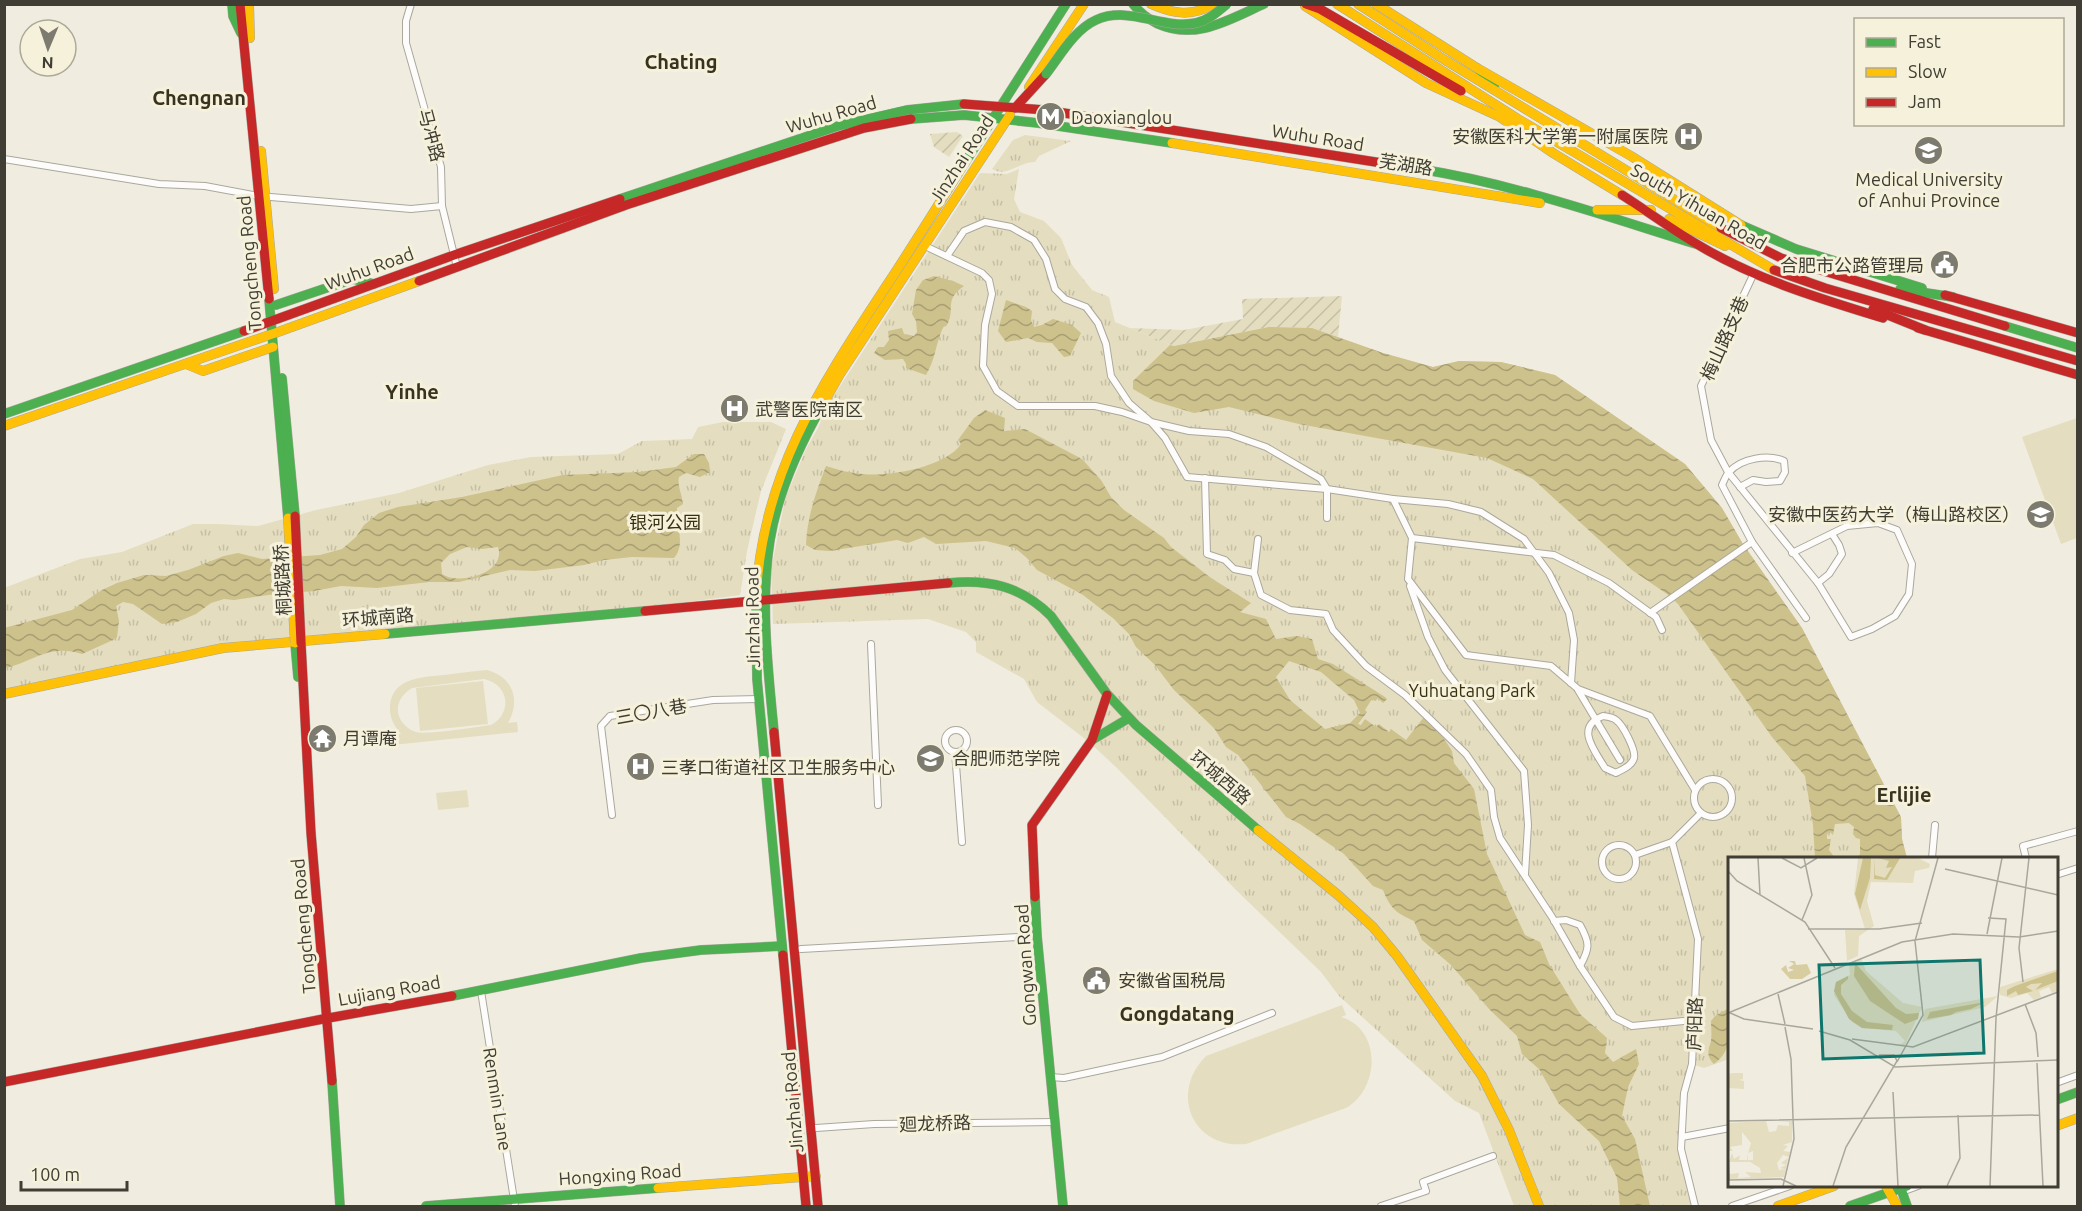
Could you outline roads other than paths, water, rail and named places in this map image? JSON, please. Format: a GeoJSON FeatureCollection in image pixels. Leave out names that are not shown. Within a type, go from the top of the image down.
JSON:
{"type":"FeatureCollection","features":[{"type":"Feature","properties":{"kind":"main road"},"geometry":{"type":"LineString","coordinates":[[232,4],[232,16],[247,38]]}},
{"type":"Feature","properties":{"kind":"main road","name":"Tongcheng Road"},"geometry":{"type":"LineString","coordinates":[[240,4],[247,38],[263,196],[291,517]]}},
{"type":"Feature","properties":{"kind":"main road","name":"Tongcheng Road"},"geometry":{"type":"LineString","coordinates":[[247,38],[249,4]]}},
{"type":"Feature","properties":{"kind":"main road"},"geometry":{"type":"LineString","coordinates":[[247,38],[255,4]]}},
{"type":"Feature","properties":{"kind":"main road","name":"Jinzhai Road"},"geometry":{"type":"LineString","coordinates":[[819,1206],[760,601],[758,558],[767,517],[795,435],[832,371],[1066,4]]}},
{"type":"Feature","properties":{"kind":"main road","name":"Jinzhai Road"},"geometry":{"type":"LineString","coordinates":[[806,1206],[754,624],[765,579],[770,538],[790,467],[840,375],[1084,4]]}},
{"type":"Feature","properties":{"kind":"main road"},"geometry":{"type":"LineString","coordinates":[[1133,4],[1146,18],[1156,24],[1176,31],[1194,32],[1212,28],[1264,4]]}},
{"type":"Feature","properties":{"kind":"main road"},"geometry":{"type":"LineString","coordinates":[[1151,4],[1168,13],[1192,15],[1214,4]]}},
{"type":"Feature","properties":{"kind":"main road"},"geometry":{"type":"LineString","coordinates":[[1015,108],[1046,74],[1080,29],[1098,18],[1119,14],[1180,24],[1199,23],[1220,12],[1227,4]]}},
{"type":"Feature","properties":{"kind":"main road"},"geometry":{"type":"LineString","coordinates":[[1304,4],[1320,9],[1422,70],[1469,80]]}},
{"type":"Feature","properties":{"kind":"main road"},"geometry":{"type":"LineString","coordinates":[[1304,4],[1426,83],[1500,117],[1628,199],[1780,273]]}},
{"type":"Feature","properties":{"kind":"main road"},"geometry":{"type":"LineString","coordinates":[[1337,4],[1469,80],[1631,156],[1743,226],[1796,249],[2078,333]]}},
{"type":"Feature","properties":{"kind":"main road"},"geometry":{"type":"LineString","coordinates":[[1358,4],[1469,80]]}},
{"type":"Feature","properties":{"kind":"main road"},"geometry":{"type":"LineString","coordinates":[[1376,4],[1518,119],[1553,153]]}},
{"type":"Feature","properties":{"kind":"main road","name":"South Yihuan Road"},"geometry":{"type":"LineString","coordinates":[[1469,80],[1524,108],[1718,227],[1781,258],[2078,348]]}},
{"type":"Feature","properties":{"kind":"main road","name":"Wuhu Road"},"geometry":{"type":"LineString","coordinates":[[4,414],[454,255],[838,126],[907,110],[966,104],[1045,110],[1451,174],[1566,202],[1696,244]]}},
{"type":"Feature","properties":{"kind":"main road","name":"Wuhu Road"},"geometry":{"type":"LineString","coordinates":[[4,426],[275,333],[626,205],[864,128],[916,118],[945,116],[964,115],[1007,120]]}},
{"type":"Feature","properties":{"kind":"main road","name":"South Yihuan Road"},"geometry":{"type":"LineString","coordinates":[[1518,119],[1780,273],[2078,361]]}},
{"type":"Feature","properties":{"kind":"main road","name":"芜湖路"},"geometry":{"type":"LineString","coordinates":[[1007,120],[1236,152],[1586,210]]}},
{"type":"Feature","properties":{"kind":"main road","name":"Tongcheng Road"},"geometry":{"type":"LineString","coordinates":[[263,196],[276,305],[274,320]]}},
{"type":"Feature","properties":{"kind":"main road"},"geometry":{"type":"LineString","coordinates":[[1586,210],[1648,210],[1696,244],[1795,291],[2078,375]]}},
{"type":"Feature","properties":{"kind":"main road"},"geometry":{"type":"LineString","coordinates":[[276,305],[353,279],[374,284]]}},
{"type":"Feature","properties":{"kind":"main road"},"geometry":{"type":"LineString","coordinates":[[1852,281],[1953,297]]}},
{"type":"Feature","properties":{"kind":"main road"},"geometry":{"type":"LineString","coordinates":[[1825,288],[1925,330]]}},
{"type":"Feature","properties":{"kind":"main road","name":"Tongcheng Road"},"geometry":{"type":"LineString","coordinates":[[275,333],[273,347],[291,517]]}},
{"type":"Feature","properties":{"kind":"main road"},"geometry":{"type":"LineString","coordinates":[[186,363],[203,371],[273,347]]}},
{"type":"Feature","properties":{"kind":"main road","name":"桐城路桥"},"geometry":{"type":"LineString","coordinates":[[291,517],[298,643]]}},
{"type":"Feature","properties":{"kind":"main road","name":"环城西路"},"geometry":{"type":"LineString","coordinates":[[760,601],[963,582],[987,583],[1012,588],[1041,606],[1051,616],[1107,694],[1129,718],[1167,753],[1338,895],[1373,927],[1397,956],[1482,1076],[1509,1130],[1539,1206]]}},
{"type":"Feature","properties":{"kind":"main road","name":"环城南路"},"geometry":{"type":"LineString","coordinates":[[4,694],[223,648],[760,601]]}},
{"type":"Feature","properties":{"kind":"main road","name":"Tongcheng Road"},"geometry":{"type":"LineString","coordinates":[[298,643],[305,834],[325,1018],[340,1206]]}},
{"type":"Feature","properties":{"kind":"main road"},"geometry":{"type":"LineString","coordinates":[[1092,740],[1107,694]]}},
{"type":"Feature","properties":{"kind":"main road"},"geometry":{"type":"LineString","coordinates":[[1092,740],[1129,718]]}},
{"type":"Feature","properties":{"kind":"main road","name":"Gongwan Road"},"geometry":{"type":"LineString","coordinates":[[1063,1206],[1037,936],[1032,825],[1092,740]]}},
{"type":"Feature","properties":{"kind":"main road","name":"Lujiang Road"},"geometry":{"type":"LineString","coordinates":[[4,1082],[325,1018],[481,991],[641,958],[701,950],[782,946]]}},
{"type":"Feature","properties":{"kind":"main road","name":"Tongcheng Road"},"geometry":{"type":"LineString","coordinates":[[325,1018],[335,1206]]}},
{"type":"Feature","properties":{"kind":"main road"},"geometry":{"type":"LineString","coordinates":[[2058,1099],[2078,1092]]}},
{"type":"Feature","properties":{"kind":"main road"},"geometry":{"type":"LineString","coordinates":[[2058,1125],[2078,1118]]}},
{"type":"Feature","properties":{"kind":"main road","name":"Hongxing Road"},"geometry":{"type":"LineString","coordinates":[[426,1206],[515,1202],[816,1176]]}},
{"type":"Feature","properties":{"kind":"main road"},"geometry":{"type":"LineString","coordinates":[[1778,1206],[1829,1187]]}},
{"type":"Feature","properties":{"kind":"main road"},"geometry":{"type":"LineString","coordinates":[[1850,1206],[1903,1188],[1907,1206]]}},
{"type":"Feature","properties":{"kind":"main road"},"geometry":{"type":"LineString","coordinates":[[1889,1191],[1897,1206]]}},
{"type":"Feature","properties":{"kind":"street","name":"马冲路"},"geometry":{"type":"LineString","coordinates":[[411,4],[406,21],[406,43],[441,167],[442,206],[457,267]]}},
{"type":"Feature","properties":{"kind":"street"},"geometry":{"type":"LineString","coordinates":[[4,159],[159,184],[205,186],[263,196],[411,209],[442,206]]}},
{"type":"Feature","properties":{"kind":"street"},"geometry":{"type":"LineString","coordinates":[[948,256],[964,231],[986,222],[1011,226],[1034,240],[1046,260],[1055,289],[1065,298],[1086,307],[1098,323],[1106,344],[1111,376],[1129,403],[1165,438],[1187,477],[1327,489],[1393,499],[1448,504],[1481,512],[1524,539],[1549,573],[1569,613],[1574,640],[1571,683]]}},
{"type":"Feature","properties":{"kind":"street"},"geometry":{"type":"LineString","coordinates":[[925,246],[982,273],[989,280],[992,294],[985,325],[983,366],[997,391],[1018,406],[1095,406],[1122,412],[1151,423],[1189,431],[1229,434],[1266,447],[1321,479],[1327,489],[1327,518]]}},
{"type":"Feature","properties":{"kind":"street","name":"梅山路支巷"},"geometry":{"type":"LineString","coordinates":[[1728,472],[1711,440],[1701,386],[1754,273]]}},
{"type":"Feature","properties":{"kind":"street"},"geometry":{"type":"LineString","coordinates":[[1740,487],[1753,480],[1780,481],[1785,472],[1785,461],[1773,456],[1752,459],[1728,472],[1722,485],[1752,542],[1806,618]]}},
{"type":"Feature","properties":{"kind":"street"},"geometry":{"type":"LineString","coordinates":[[1728,472],[1792,553],[1818,583],[1851,637],[1872,629],[1894,616],[1909,594],[1912,564],[1897,530],[1878,523],[1847,526],[1792,553]]}},
{"type":"Feature","properties":{"kind":"street"},"geometry":{"type":"LineString","coordinates":[[1205,478],[1207,554],[1226,560],[1234,569],[1254,573]]}},
{"type":"Feature","properties":{"kind":"street"},"geometry":{"type":"LineString","coordinates":[[1393,499],[1412,538],[1408,579],[1428,637],[1445,670],[1524,771],[1528,825],[1525,875]]}},
{"type":"Feature","properties":{"kind":"street"},"geometry":{"type":"LineString","coordinates":[[1818,583],[1829,574],[1842,554],[1832,534]]}},
{"type":"Feature","properties":{"kind":"street"},"geometry":{"type":"LineString","coordinates":[[1258,538],[1254,573],[1261,595],[1290,610],[1326,614],[1333,630],[1366,666],[1405,695],[1466,754],[1491,790],[1494,817],[1500,838],[1614,1017],[1632,1026],[1694,1020]]}},
{"type":"Feature","properties":{"kind":"street"},"geometry":{"type":"LineString","coordinates":[[1412,538],[1554,555],[1609,583],[1656,617],[1662,630]]}},
{"type":"Feature","properties":{"kind":"street"},"geometry":{"type":"LineString","coordinates":[[1650,613],[1752,542]]}},
{"type":"Feature","properties":{"kind":"street"},"geometry":{"type":"LineString","coordinates":[[1408,579],[1466,655],[1551,666],[1571,683],[1578,689],[1620,760]]}},
{"type":"Feature","properties":{"kind":"street"},"geometry":{"type":"LineString","coordinates":[[871,644],[878,805]]}},
{"type":"Feature","properties":{"kind":"street"},"geometry":{"type":"LineString","coordinates":[[1578,689],[1650,716],[1695,790],[1694,803],[1701,813],[1712,817],[1724,813],[1731,803],[1732,797],[1727,785],[1716,779],[1704,781],[1695,790]]}},
{"type":"Feature","properties":{"kind":"street","name":"三〇八巷"},"geometry":{"type":"LineString","coordinates":[[612,815],[601,726],[610,716],[713,700],[759,699]]}},
{"type":"Feature","properties":{"kind":"street"},"geometry":{"type":"LineString","coordinates":[[1603,716],[1612,717],[1618,721],[1634,750],[1634,759],[1630,765],[1616,773],[1605,768],[1588,736],[1589,725],[1595,719],[1603,716]]}},
{"type":"Feature","properties":{"kind":"street"},"geometry":{"type":"LineString","coordinates":[[955,752],[962,842]]}},
{"type":"Feature","properties":{"kind":"street"},"geometry":{"type":"LineString","coordinates":[[1635,855],[1672,842],[1701,813]]}},
{"type":"Feature","properties":{"kind":"street"},"geometry":{"type":"LineString","coordinates":[[1932,857],[1935,825]]}},
{"type":"Feature","properties":{"kind":"street"},"geometry":{"type":"LineString","coordinates":[[2026,857],[2023,846],[2078,831]]}},
{"type":"Feature","properties":{"kind":"street","name":"庐阳路"},"geometry":{"type":"LineString","coordinates":[[1672,842],[1698,939],[1692,1064],[1684,1093],[1681,1149],[1695,1206]]}},
{"type":"Feature","properties":{"kind":"street"},"geometry":{"type":"LineString","coordinates":[[1623,845],[1635,855],[1636,866],[1629,875],[1618,879],[1604,870],[1602,859],[1607,849],[1612,846],[1623,845]]}},
{"type":"Feature","properties":{"kind":"street"},"geometry":{"type":"LineString","coordinates":[[2058,874],[2078,868]]}},
{"type":"Feature","properties":{"kind":"street"},"geometry":{"type":"LineString","coordinates":[[1554,921],[1566,920],[1580,925],[1588,939],[1588,952],[1580,966]]}},
{"type":"Feature","properties":{"kind":"street"},"geometry":{"type":"LineString","coordinates":[[801,950],[1037,936]]}},
{"type":"Feature","properties":{"kind":"street","name":"Renmin Lane"},"geometry":{"type":"LineString","coordinates":[[481,991],[515,1202]]}},
{"type":"Feature","properties":{"kind":"street"},"geometry":{"type":"LineString","coordinates":[[1050,1077],[1064,1078],[1162,1057],[1272,1012]]}},
{"type":"Feature","properties":{"kind":"street"},"geometry":{"type":"LineString","coordinates":[[2058,1082],[2078,1075]]}},
{"type":"Feature","properties":{"kind":"street","name":"廻龙桥路"},"geometry":{"type":"LineString","coordinates":[[816,1128],[874,1124],[1054,1122]]}},
{"type":"Feature","properties":{"kind":"street"},"geometry":{"type":"LineString","coordinates":[[2058,1131],[2078,1124]]}},
{"type":"Feature","properties":{"kind":"street"},"geometry":{"type":"LineString","coordinates":[[1682,1137],[1728,1128]]}},
{"type":"Feature","properties":{"kind":"street"},"geometry":{"type":"LineString","coordinates":[[1381,1206],[1425,1191],[1423,1182],[1493,1156]]}},
{"type":"Feature","properties":{"kind":"street"},"geometry":{"type":"LineString","coordinates":[[1732,1206],[1784,1187]]}},
{"type":"Feature","properties":{"kind":"street"},"geometry":{"type":"LineString","coordinates":[[1862,1206],[1889,1191]]}},
{"type":"Feature","properties":{"kind":"water"},"geometry":{"type":"Polygon","coordinates":[[[934,276],[964,286],[954,295],[948,323],[942,330],[926,375],[906,368],[903,359],[885,360],[874,353],[878,347],[884,347],[889,340],[888,331],[902,328],[904,334],[914,336],[917,332],[916,321],[912,314],[916,290],[923,280],[934,276]]]}},
{"type":"Feature","properties":{"kind":"water"},"geometry":{"type":"Polygon","coordinates":[[[1006,300],[1032,311],[1031,320],[1034,327],[1053,319],[1072,325],[1081,333],[1070,356],[1064,357],[1052,343],[1037,342],[1028,338],[1006,342],[998,331],[1006,300]]]}},
{"type":"Feature","properties":{"kind":"water"},"geometry":{"type":"Polygon","coordinates":[[[1269,327],[1312,328],[1383,353],[1433,367],[1459,361],[1501,362],[1555,375],[1685,464],[1722,508],[1743,544],[1802,628],[1901,817],[1902,839],[1907,857],[1858,857],[1860,854],[1860,839],[1853,834],[1854,827],[1849,823],[1835,824],[1833,835],[1830,832],[1827,834],[1827,839],[1831,839],[1829,850],[1834,857],[1815,857],[1813,825],[1805,776],[1772,737],[1678,604],[1632,570],[1533,479],[1487,458],[1299,424],[1229,407],[1194,413],[1154,401],[1133,389],[1133,381],[1170,345],[1269,327]]]}},
{"type":"Feature","properties":{"kind":"water"},"geometry":{"type":"Polygon","coordinates":[[[985,410],[1005,418],[1004,431],[1025,429],[1082,459],[1124,510],[1164,538],[1171,547],[1211,578],[1251,603],[1240,612],[1266,619],[1276,639],[1296,636],[1312,639],[1318,659],[1333,664],[1387,699],[1383,703],[1378,698],[1375,701],[1372,699],[1365,710],[1367,712],[1358,724],[1361,725],[1365,719],[1376,727],[1379,724],[1389,732],[1391,729],[1406,740],[1424,717],[1437,728],[1452,751],[1454,763],[1474,789],[1487,854],[1525,935],[1540,942],[1549,964],[1580,1014],[1607,1038],[1605,1053],[1613,1062],[1636,1049],[1639,1064],[1628,1087],[1622,1116],[1635,1139],[1650,1206],[1620,1206],[1617,1178],[1599,1141],[1559,1104],[1539,1069],[1522,1054],[1517,1036],[1489,1009],[1451,965],[1422,940],[1414,921],[1394,909],[1383,890],[1373,886],[1344,854],[1286,817],[1238,755],[1226,747],[1214,728],[1174,690],[1114,619],[1083,595],[1037,570],[1015,548],[986,541],[936,544],[924,537],[908,543],[897,540],[830,551],[815,550],[806,545],[810,515],[826,466],[874,475],[916,469],[943,459],[954,452],[961,444],[958,440],[974,418],[985,410]],[[1289,661],[1276,677],[1290,700],[1325,729],[1350,723],[1360,713],[1354,700],[1321,672],[1289,661]]]}},
{"type":"Feature","properties":{"kind":"water"},"geometry":{"type":"Polygon","coordinates":[[[694,454],[704,454],[709,463],[710,472],[700,477],[686,473],[679,477],[683,504],[677,508],[680,541],[678,553],[674,558],[632,557],[535,571],[510,570],[459,582],[429,582],[377,588],[341,586],[234,600],[224,599],[211,603],[196,614],[177,622],[162,624],[133,604],[123,602],[116,606],[119,621],[117,637],[113,640],[82,654],[70,651],[51,652],[5,668],[4,628],[72,610],[117,583],[144,575],[166,576],[238,553],[262,559],[320,555],[342,549],[356,537],[364,525],[379,513],[398,507],[462,497],[563,475],[639,472],[676,467],[694,454]],[[467,547],[450,554],[441,563],[442,574],[450,577],[470,578],[489,570],[499,556],[498,547],[482,549],[467,547]]]}},
{"type":"Feature","properties":{"kind":"water"},"geometry":{"type":"Polygon","coordinates":[[[1728,1009],[1728,1042],[1724,1052],[1714,1064],[1708,1053],[1711,1021],[1728,1009]]]}},
{"type":"Feature","properties":{"kind":"place","name":"Daoxianglou"},"geometry":{"type":"Point","coordinates":[1050,117]}},
{"type":"Feature","properties":{"kind":"place","name":"安徽医科大学第一附属医院"},"geometry":{"type":"Point","coordinates":[1689,136]}},
{"type":"Feature","properties":{"kind":"place","name":"Medical University of Anhui Province"},"geometry":{"type":"Point","coordinates":[1929,150]}},
{"type":"Feature","properties":{"kind":"place","name":"合肥市公路管理局"},"geometry":{"type":"Point","coordinates":[1945,265]}},
{"type":"Feature","properties":{"kind":"place","name":"武警医院南区"},"geometry":{"type":"Point","coordinates":[734,409]}},
{"type":"Feature","properties":{"kind":"place","name":"安徽中医药大学（梅山路校区）"},"geometry":{"type":"Point","coordinates":[2041,514]}},
{"type":"Feature","properties":{"kind":"place","name":"月谭庵"},"geometry":{"type":"Point","coordinates":[322,738]}},
{"type":"Feature","properties":{"kind":"place","name":"合肥师范学院"},"geometry":{"type":"Point","coordinates":[931,758]}},
{"type":"Feature","properties":{"kind":"place","name":"三孝口街道社区卫生服务中心"},"geometry":{"type":"Point","coordinates":[640,767]}},
{"type":"Feature","properties":{"kind":"place","name":"安徽省国税局"},"geometry":{"type":"Point","coordinates":[1097,980]}},
{"type":"Feature","properties":{"kind":"district","name":"Chating"},"geometry":{"type":"Point","coordinates":[681,61]}},
{"type":"Feature","properties":{"kind":"district","name":"Chengnan"},"geometry":{"type":"Point","coordinates":[199,97]}},
{"type":"Feature","properties":{"kind":"district","name":"Yinhe"},"geometry":{"type":"Point","coordinates":[412,391]}},
{"type":"Feature","properties":{"kind":"district","name":"Erlijie"},"geometry":{"type":"Point","coordinates":[1904,794]}},
{"type":"Feature","properties":{"kind":"district","name":"Gongdatang"},"geometry":{"type":"Point","coordinates":[1177,1013]}},
{"type":"Feature","properties":{"kind":"park label","name":"银河公园"},"geometry":{"type":"Point","coordinates":[665,522]}},
{"type":"Feature","properties":{"kind":"park label","name":"Yuhuatang Park"},"geometry":{"type":"Point","coordinates":[1472,690]}}]}
